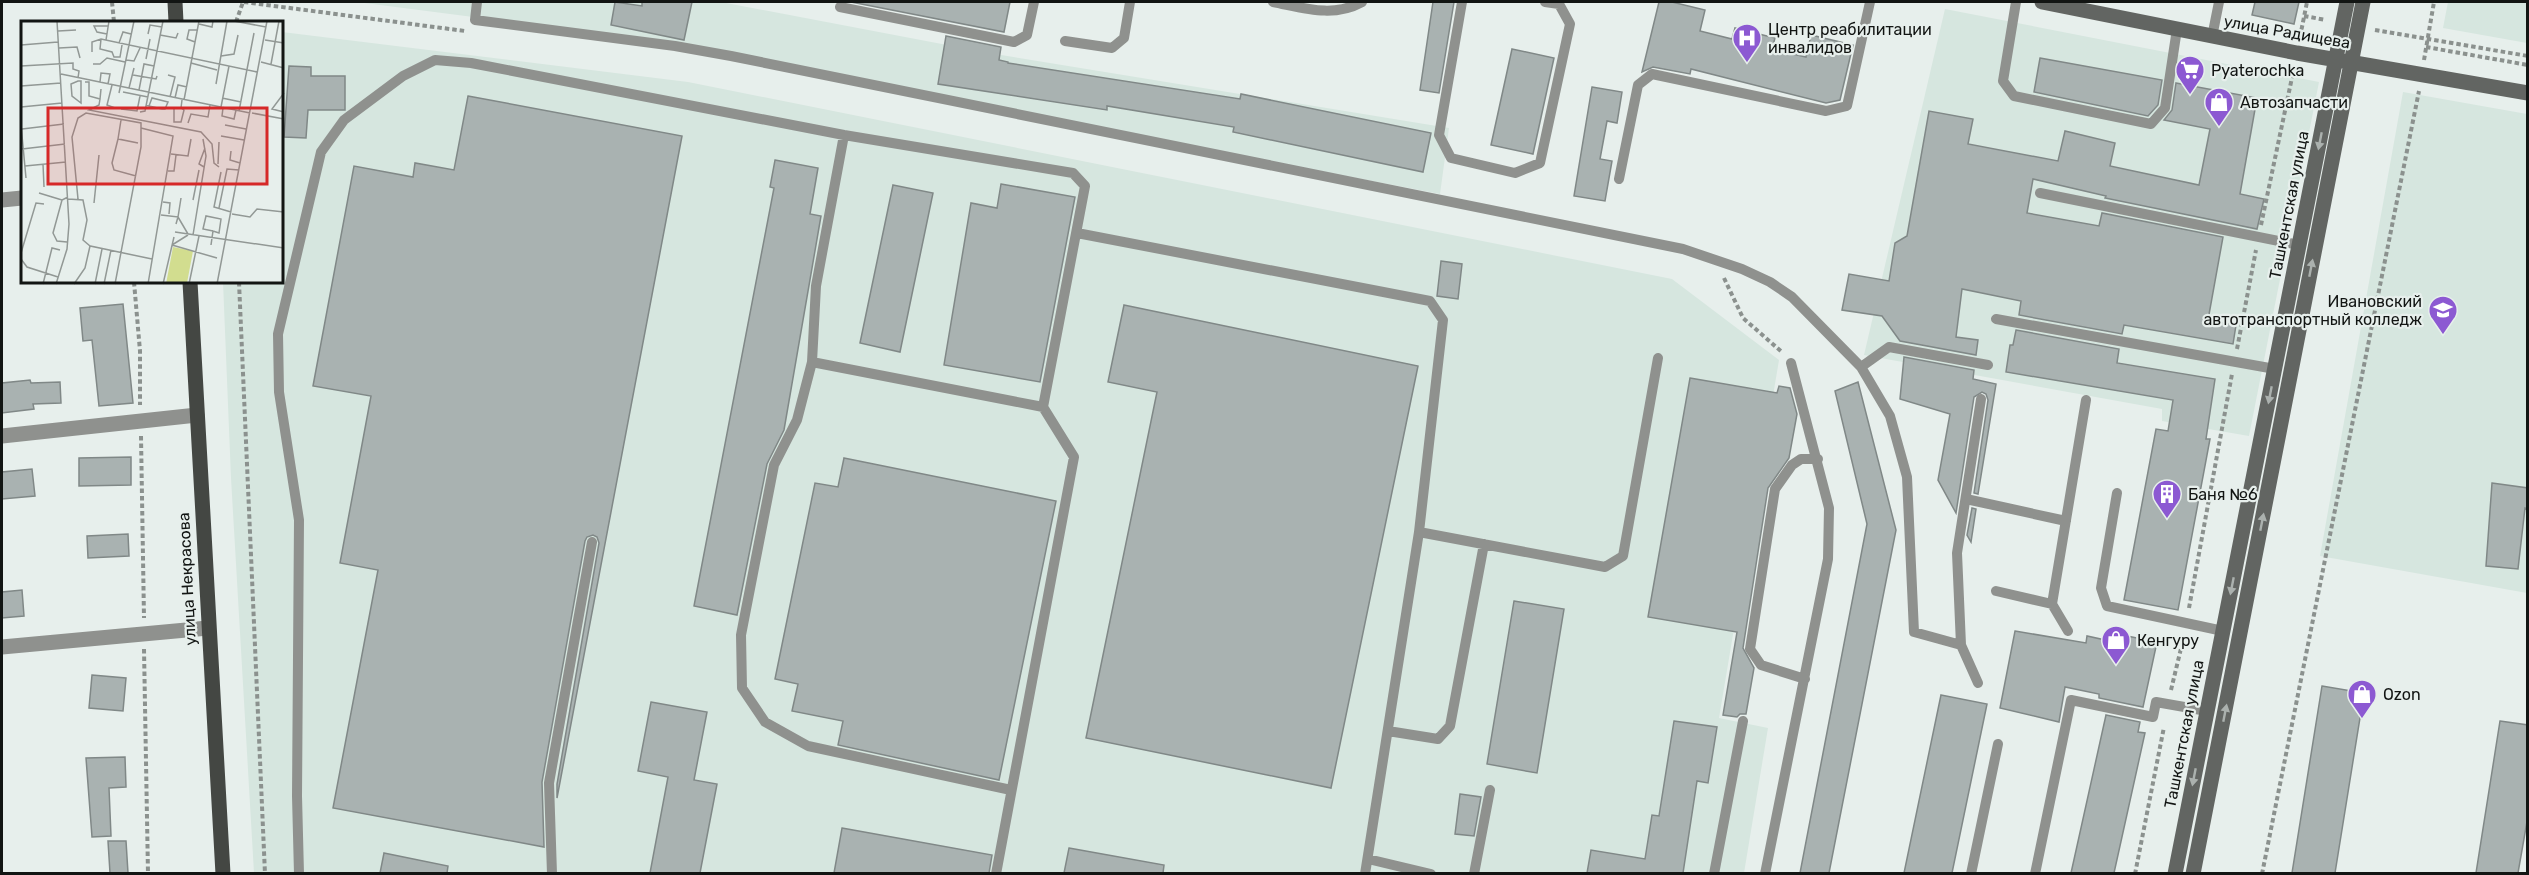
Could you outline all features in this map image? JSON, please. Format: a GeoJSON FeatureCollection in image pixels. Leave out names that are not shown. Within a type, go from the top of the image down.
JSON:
{"type":"FeatureCollection","features":[{"type":"Feature","properties":{"kind":"main road"},"geometry":{"type":"LineString","coordinates":[[175,2],[176,21]]}},
{"type":"Feature","properties":{"kind":"main road","name":"улица Радищева"},"geometry":{"type":"LineString","coordinates":[[2042,2],[2297,53],[2528,93]]}},
{"type":"Feature","properties":{"kind":"main road","name":"Ташкентская улица"},"geometry":{"type":"LineString","coordinates":[[2193,873],[2352,62],[2347,2]]}},
{"type":"Feature","properties":{"kind":"main road","name":"Ташкентская улица"},"geometry":{"type":"LineString","coordinates":[[2175,873],[2336,60],[2350,25],[2363,2]]}},
{"type":"Feature","properties":{"kind":"main road","name":"улица Некрасова"},"geometry":{"type":"LineString","coordinates":[[190,284],[223,873]]}},
{"type":"Feature","properties":{"kind":"street"},"geometry":{"type":"LineString","coordinates":[[2,200],[21,198]]}},
{"type":"Feature","properties":{"kind":"street"},"geometry":{"type":"LineString","coordinates":[[2,436],[196,415]]}},
{"type":"Feature","properties":{"kind":"street"},"geometry":{"type":"LineString","coordinates":[[2,647],[208,628]]}},
{"type":"Feature","properties":{"kind":"lane"},"geometry":{"type":"LineString","coordinates":[[477,2],[475,20],[675,46],[731,56],[1683,249],[1743,270],[1770,282],[1792,297],[1861,367],[1890,416],[1907,477],[1914,632],[1961,645]]}},
{"type":"Feature","properties":{"kind":"lane"},"geometry":{"type":"LineString","coordinates":[[840,7],[1014,42],[1028,34],[1034,2]]}},
{"type":"Feature","properties":{"kind":"lane"},"geometry":{"type":"LineString","coordinates":[[1065,41],[1112,48],[1124,38],[1131,2]]}},
{"type":"Feature","properties":{"kind":"lane"},"geometry":{"type":"LineString","coordinates":[[1273,2],[1319,12],[1347,10],[1362,2]]}},
{"type":"Feature","properties":{"kind":"lane"},"geometry":{"type":"LineString","coordinates":[[1462,2],[1439,135],[1451,158],[1515,173],[1540,163],[1570,24],[1559,4],[1545,2]]}},
{"type":"Feature","properties":{"kind":"lane"},"geometry":{"type":"LineString","coordinates":[[1619,179],[1638,86],[1652,74],[1826,111],[1847,106],[1870,2]]}},
{"type":"Feature","properties":{"kind":"lane"},"geometry":{"type":"LineString","coordinates":[[2016,2],[2003,81],[2014,96],[2151,124],[2165,108],[2177,29]]}},
{"type":"Feature","properties":{"kind":"lane"},"geometry":{"type":"LineString","coordinates":[[2212,37],[2219,2]]}},
{"type":"Feature","properties":{"kind":"lane"},"geometry":{"type":"LineString","coordinates":[[299,873],[297,784],[299,520],[279,392],[278,334],[321,152],[344,120],[403,76],[435,60],[471,63],[844,135],[1073,173],[1085,186],[1043,407],[1074,457],[996,873]]}},
{"type":"Feature","properties":{"kind":"lane"},"geometry":{"type":"LineString","coordinates":[[844,135],[816,286],[812,362],[797,420],[774,465],[741,636],[742,688],[765,722],[808,746],[1011,790]]}},
{"type":"Feature","properties":{"kind":"lane"},"geometry":{"type":"LineString","coordinates":[[2040,192],[2299,244]]}},
{"type":"Feature","properties":{"kind":"lane"},"geometry":{"type":"LineString","coordinates":[[1077,233],[1430,301],[1443,320],[1419,532],[1365,873]]}},
{"type":"Feature","properties":{"kind":"lane"},"geometry":{"type":"LineString","coordinates":[[1996,320],[2275,369]]}},
{"type":"Feature","properties":{"kind":"lane"},"geometry":{"type":"LineString","coordinates":[[1861,367],[1888,347],[1988,365]]}},
{"type":"Feature","properties":{"kind":"lane"},"geometry":{"type":"LineString","coordinates":[[1419,532],[1605,567],[1623,556],[1658,358]]}},
{"type":"Feature","properties":{"kind":"lane"},"geometry":{"type":"LineString","coordinates":[[812,362],[1043,407]]}},
{"type":"Feature","properties":{"kind":"lane"},"geometry":{"type":"LineString","coordinates":[[1766,873],[1828,559],[1829,508],[1791,363]]}},
{"type":"Feature","properties":{"kind":"lane"},"geometry":{"type":"LineString","coordinates":[[1978,683],[1961,645],[1957,553],[1982,399]]}},
{"type":"Feature","properties":{"kind":"lane"},"geometry":{"type":"LineString","coordinates":[[2068,632],[2052,604],[2086,400]]}},
{"type":"Feature","properties":{"kind":"lane"},"geometry":{"type":"LineString","coordinates":[[1805,679],[1761,664],[1750,649],[1775,489],[1792,465],[1802,459],[1818,459]]}},
{"type":"Feature","properties":{"kind":"lane"},"geometry":{"type":"LineString","coordinates":[[2117,493],[2101,588],[2107,606],[2223,631]]}},
{"type":"Feature","properties":{"kind":"lane"},"geometry":{"type":"LineString","coordinates":[[1966,499],[2066,521]]}},
{"type":"Feature","properties":{"kind":"lane"},"geometry":{"type":"LineString","coordinates":[[552,873],[549,783],[592,542]]}},
{"type":"Feature","properties":{"kind":"lane"},"geometry":{"type":"LineString","coordinates":[[1388,731],[1438,739],[1450,726],[1484,544]]}},
{"type":"Feature","properties":{"kind":"lane"},"geometry":{"type":"LineString","coordinates":[[1996,591],[2052,604]]}},
{"type":"Feature","properties":{"kind":"lane"},"geometry":{"type":"LineString","coordinates":[[2035,873],[2071,700],[2153,717],[2156,702],[2207,711]]}},
{"type":"Feature","properties":{"kind":"lane"},"geometry":{"type":"LineString","coordinates":[[1714,873],[1743,721]]}},
{"type":"Feature","properties":{"kind":"lane"},"geometry":{"type":"LineString","coordinates":[[1971,873],[1998,744]]}},
{"type":"Feature","properties":{"kind":"lane"},"geometry":{"type":"LineString","coordinates":[[1474,873],[1490,790]]}},
{"type":"Feature","properties":{"kind":"lane"},"geometry":{"type":"LineString","coordinates":[[1368,859],[1431,873]]}},
{"type":"Feature","properties":{"kind":"path"},"geometry":{"type":"LineString","coordinates":[[112,2],[114,21]]}},
{"type":"Feature","properties":{"kind":"path"},"geometry":{"type":"LineString","coordinates":[[236,21],[244,2]]}},
{"type":"Feature","properties":{"kind":"path"},"geometry":{"type":"LineString","coordinates":[[2135,873],[2168,704],[2187,623],[2234,362],[2307,2]]}},
{"type":"Feature","properties":{"kind":"path"},"geometry":{"type":"LineString","coordinates":[[2304,16],[2528,56]]}},
{"type":"Feature","properties":{"kind":"path"},"geometry":{"type":"LineString","coordinates":[[2426,47],[2528,65]]}},
{"type":"Feature","properties":{"kind":"path"},"geometry":{"type":"LineString","coordinates":[[2262,873],[2415,110]]}},
{"type":"Feature","properties":{"kind":"path"},"geometry":{"type":"LineString","coordinates":[[134,284],[140,351],[148,873]]}},
{"type":"Feature","properties":{"kind":"path"},"geometry":{"type":"LineString","coordinates":[[239,284],[265,873]]}},
{"type":"Feature","properties":{"kind":"shaded area"},"geometry":{"type":"Polygon","coordinates":[[[357,2],[721,2],[989,53],[1449,128],[1440,194],[673,43],[357,2]]]}},
{"type":"Feature","properties":{"kind":"shaded area"},"geometry":{"type":"Polygon","coordinates":[[[2448,2],[2527,2],[2527,43],[2443,28],[2448,2]]]}},
{"type":"Feature","properties":{"kind":"shaded area"},"geometry":{"type":"Polygon","coordinates":[[[1945,9],[2319,82],[2249,436],[2162,421],[2162,409],[1864,355],[1945,9]]]}},
{"type":"Feature","properties":{"kind":"shaded area"},"geometry":{"type":"Polygon","coordinates":[[[284,32],[688,82],[1672,279],[1779,360],[1719,718],[1768,728],[1744,873],[254,873],[231,478],[223,284],[284,284],[284,32]]]}},
{"type":"Feature","properties":{"kind":"shaded area","name":"Ивановский автотранспортный колледж"},"geometry":{"type":"Polygon","coordinates":[[[2403,92],[2527,114],[2527,593],[2320,556],[2403,92]]]}},
{"type":"Feature","properties":{"kind":"building"},"geometry":{"type":"Polygon","coordinates":[[[615,2],[642,6],[642,2],[692,2],[684,40],[611,25],[615,2]]]}},
{"type":"Feature","properties":{"kind":"building"},"geometry":{"type":"Polygon","coordinates":[[[851,2],[1010,2],[1004,32],[851,2]]]}},
{"type":"Feature","properties":{"kind":"building"},"geometry":{"type":"Polygon","coordinates":[[[1433,2],[1454,2],[1439,93],[1420,90],[1433,2]]]}},
{"type":"Feature","properties":{"kind":"building","name":"Центр реабилитации инвалидов"},"geometry":{"type":"Polygon","coordinates":[[[1659,2],[1672,2],[1705,10],[1700,31],[1732,39],[1735,28],[1775,38],[1772,49],[1806,57],[1811,35],[1853,45],[1840,100],[1826,103],[1691,69],[1690,74],[1653,67],[1642,72],[1659,2]]]}},
{"type":"Feature","properties":{"kind":"building"},"geometry":{"type":"Polygon","coordinates":[[[2255,2],[2299,2],[2294,24],[2252,15],[2255,2]]]}},
{"type":"Feature","properties":{"kind":"building"},"geometry":{"type":"Polygon","coordinates":[[[946,36],[1001,47],[999,60],[1008,63],[1240,99],[1241,94],[1431,133],[1423,172],[1233,132],[1234,127],[1107,106],[1107,110],[938,84],[946,36]]]}},
{"type":"Feature","properties":{"kind":"building"},"geometry":{"type":"Polygon","coordinates":[[[1512,49],[1554,58],[1533,154],[1491,145],[1512,49]]]}},
{"type":"Feature","properties":{"kind":"building"},"geometry":{"type":"Polygon","coordinates":[[[2040,58],[2162,80],[2158,105],[2148,116],[2034,92],[2040,58]]]}},
{"type":"Feature","properties":{"kind":"building"},"geometry":{"type":"Polygon","coordinates":[[[289,66],[311,67],[311,76],[345,76],[345,110],[308,110],[306,138],[284,137],[289,66]]]}},
{"type":"Feature","properties":{"kind":"building"},"geometry":{"type":"Polygon","coordinates":[[[2176,83],[2257,98],[2240,194],[2264,199],[2257,229],[2105,198],[2106,196],[2033,179],[2027,213],[2099,226],[2102,213],[2223,237],[2208,320],[2236,325],[2233,344],[2124,325],[2122,334],[2019,315],[2021,301],[1962,289],[1956,337],[1978,340],[1976,355],[1900,341],[1882,316],[1842,310],[1849,274],[1889,281],[1895,243],[1907,236],[1929,111],[1973,119],[1968,144],[2058,161],[2065,131],[2115,143],[2110,166],[2199,185],[2210,129],[2164,120],[2172,110],[2176,83]]]}},
{"type":"Feature","properties":{"kind":"building"},"geometry":{"type":"Polygon","coordinates":[[[1592,87],[1622,92],[1617,123],[1607,121],[1600,159],[1612,161],[1605,201],[1574,196],[1592,87]]]}},
{"type":"Feature","properties":{"kind":"building"},"geometry":{"type":"Polygon","coordinates":[[[468,96],[682,136],[557,798],[557,784],[599,543],[597,537],[593,535],[587,537],[585,541],[542,782],[544,847],[333,808],[378,570],[340,563],[371,396],[313,386],[354,166],[413,177],[415,163],[454,170],[468,96]]]}},
{"type":"Feature","properties":{"kind":"building"},"geometry":{"type":"Polygon","coordinates":[[[775,160],[818,168],[810,214],[821,216],[784,430],[767,464],[737,615],[694,606],[774,188],[770,187],[775,160]]]}},
{"type":"Feature","properties":{"kind":"building"},"geometry":{"type":"Polygon","coordinates":[[[1001,184],[1075,197],[1040,382],[944,365],[971,203],[997,208],[1001,184]]]}},
{"type":"Feature","properties":{"kind":"building"},"geometry":{"type":"Polygon","coordinates":[[[893,185],[933,193],[900,352],[860,343],[893,185]]]}},
{"type":"Feature","properties":{"kind":"building"},"geometry":{"type":"Polygon","coordinates":[[[1441,261],[1462,264],[1458,299],[1437,296],[1441,261]]]}},
{"type":"Feature","properties":{"kind":"building"},"geometry":{"type":"Polygon","coordinates":[[[123,304],[133,403],[99,406],[92,340],[83,341],[80,308],[123,304]]]}},
{"type":"Feature","properties":{"kind":"building"},"geometry":{"type":"Polygon","coordinates":[[[1124,305],[1418,366],[1331,788],[1086,738],[1157,392],[1108,382],[1124,305]]]}},
{"type":"Feature","properties":{"kind":"building"},"geometry":{"type":"Polygon","coordinates":[[[2016,330],[2119,349],[2117,363],[2215,379],[2206,439],[2210,439],[2178,610],[2124,600],[2156,429],[2168,431],[2173,400],[2006,372],[2010,345],[2013,345],[2016,330]]]}},
{"type":"Feature","properties":{"kind":"building"},"geometry":{"type":"Polygon","coordinates":[[[1904,357],[1974,370],[1973,379],[1996,384],[1978,494],[1974,493],[1988,400],[1986,394],[1982,392],[1974,397],[1956,513],[1938,480],[1950,414],[1900,399],[1904,357]]]}},
{"type":"Feature","properties":{"kind":"building"},"geometry":{"type":"Polygon","coordinates":[[[1690,378],[1777,393],[1779,386],[1790,388],[1797,414],[1789,458],[1768,488],[1743,648],[1754,668],[1746,714],[1740,714],[1737,717],[1723,715],[1737,632],[1648,617],[1690,378]]]}},
{"type":"Feature","properties":{"kind":"building"},"geometry":{"type":"Polygon","coordinates":[[[30,380],[31,383],[60,382],[61,403],[33,404],[34,409],[2,413],[2,383],[30,380]]]}},
{"type":"Feature","properties":{"kind":"building"},"geometry":{"type":"Polygon","coordinates":[[[1858,382],[1896,530],[1829,873],[1800,873],[1867,524],[1835,391],[1858,382]]]}},
{"type":"Feature","properties":{"kind":"building"},"geometry":{"type":"Polygon","coordinates":[[[131,457],[131,485],[79,486],[79,458],[131,457]]]}},
{"type":"Feature","properties":{"kind":"building"},"geometry":{"type":"Polygon","coordinates":[[[844,458],[1056,501],[999,780],[838,745],[843,721],[792,711],[798,684],[775,679],[815,483],[838,487],[844,458]]]}},
{"type":"Feature","properties":{"kind":"building"},"geometry":{"type":"Polygon","coordinates":[[[32,469],[35,496],[2,499],[2,472],[32,469]]]}},
{"type":"Feature","properties":{"kind":"building"},"geometry":{"type":"Polygon","coordinates":[[[2492,483],[2528,488],[2528,509],[2525,508],[2518,569],[2486,566],[2492,483]]]}},
{"type":"Feature","properties":{"kind":"building"},"geometry":{"type":"Polygon","coordinates":[[[1972,508],[1976,509],[1971,542],[1967,535],[1972,508]]]}},
{"type":"Feature","properties":{"kind":"building"},"geometry":{"type":"Polygon","coordinates":[[[128,534],[129,556],[88,558],[87,536],[128,534]]]}},
{"type":"Feature","properties":{"kind":"building"},"geometry":{"type":"Polygon","coordinates":[[[22,590],[24,616],[2,618],[2,592],[22,590]]]}},
{"type":"Feature","properties":{"kind":"building"},"geometry":{"type":"Polygon","coordinates":[[[1514,601],[1564,609],[1537,773],[1487,764],[1514,601]]]}},
{"type":"Feature","properties":{"kind":"building"},"geometry":{"type":"Polygon","coordinates":[[[2015,631],[2086,643],[2087,636],[2110,641],[2112,633],[2157,642],[2143,707],[2099,698],[2099,694],[2065,687],[2059,722],[2000,708],[2015,631]]]}},
{"type":"Feature","properties":{"kind":"building"},"geometry":{"type":"Polygon","coordinates":[[[92,675],[126,678],[123,711],[89,708],[92,675]]]}},
{"type":"Feature","properties":{"kind":"building"},"geometry":{"type":"Polygon","coordinates":[[[2322,686],[2364,693],[2335,873],[2292,873],[2322,686]]]}},
{"type":"Feature","properties":{"kind":"building"},"geometry":{"type":"Polygon","coordinates":[[[1941,695],[1987,704],[1952,873],[1904,873],[1941,695]]]}},
{"type":"Feature","properties":{"kind":"building"},"geometry":{"type":"Polygon","coordinates":[[[651,702],[707,712],[694,780],[717,784],[700,873],[650,873],[668,777],[638,771],[651,702]]]}},
{"type":"Feature","properties":{"kind":"building"},"geometry":{"type":"Polygon","coordinates":[[[2106,715],[2140,722],[2138,732],[2145,733],[2114,873],[2071,873],[2106,715]]]}},
{"type":"Feature","properties":{"kind":"building"},"geometry":{"type":"Polygon","coordinates":[[[1674,721],[1717,727],[1708,783],[1697,781],[1683,873],[1587,873],[1591,850],[1645,859],[1652,815],[1659,816],[1674,721]]]}},
{"type":"Feature","properties":{"kind":"building"},"geometry":{"type":"Polygon","coordinates":[[[2500,721],[2528,725],[2528,816],[2518,873],[2476,873],[2500,721]]]}},
{"type":"Feature","properties":{"kind":"building"},"geometry":{"type":"Polygon","coordinates":[[[125,757],[126,787],[109,788],[111,836],[92,837],[86,758],[125,757]]]}},
{"type":"Feature","properties":{"kind":"building"},"geometry":{"type":"Polygon","coordinates":[[[1460,794],[1481,797],[1474,836],[1455,834],[1460,794]]]}},
{"type":"Feature","properties":{"kind":"building"},"geometry":{"type":"Polygon","coordinates":[[[842,828],[992,855],[989,873],[834,873],[842,828]]]}},
{"type":"Feature","properties":{"kind":"building"},"geometry":{"type":"Polygon","coordinates":[[[108,841],[126,841],[128,873],[110,873],[108,841]]]}},
{"type":"Feature","properties":{"kind":"building"},"geometry":{"type":"Polygon","coordinates":[[[1069,848],[1164,865],[1163,873],[1064,873],[1069,848]]]}},
{"type":"Feature","properties":{"kind":"building"},"geometry":{"type":"Polygon","coordinates":[[[384,853],[448,866],[447,873],[380,873],[384,853]]]}},
{"type":"Feature","properties":{"kind":"place","name":"Центр реабилитации инвалидов"},"geometry":{"type":"Point","coordinates":[1747,64]}},
{"type":"Feature","properties":{"kind":"place","name":"Pyaterochka"},"geometry":{"type":"Point","coordinates":[2190,96]}},
{"type":"Feature","properties":{"kind":"place","name":"Автозапчасти"},"geometry":{"type":"Point","coordinates":[2219,128]}},
{"type":"Feature","properties":{"kind":"place","name":"Ивановский автотранспортный колледж"},"geometry":{"type":"Point","coordinates":[2443,336]}},
{"type":"Feature","properties":{"kind":"place","name":"Баня №6"},"geometry":{"type":"Point","coordinates":[2167,520]}},
{"type":"Feature","properties":{"kind":"place","name":"Кенгуру"},"geometry":{"type":"Point","coordinates":[2116,666]}},
{"type":"Feature","properties":{"kind":"place","name":"Ozon"},"geometry":{"type":"Point","coordinates":[2362,720]}}]}
